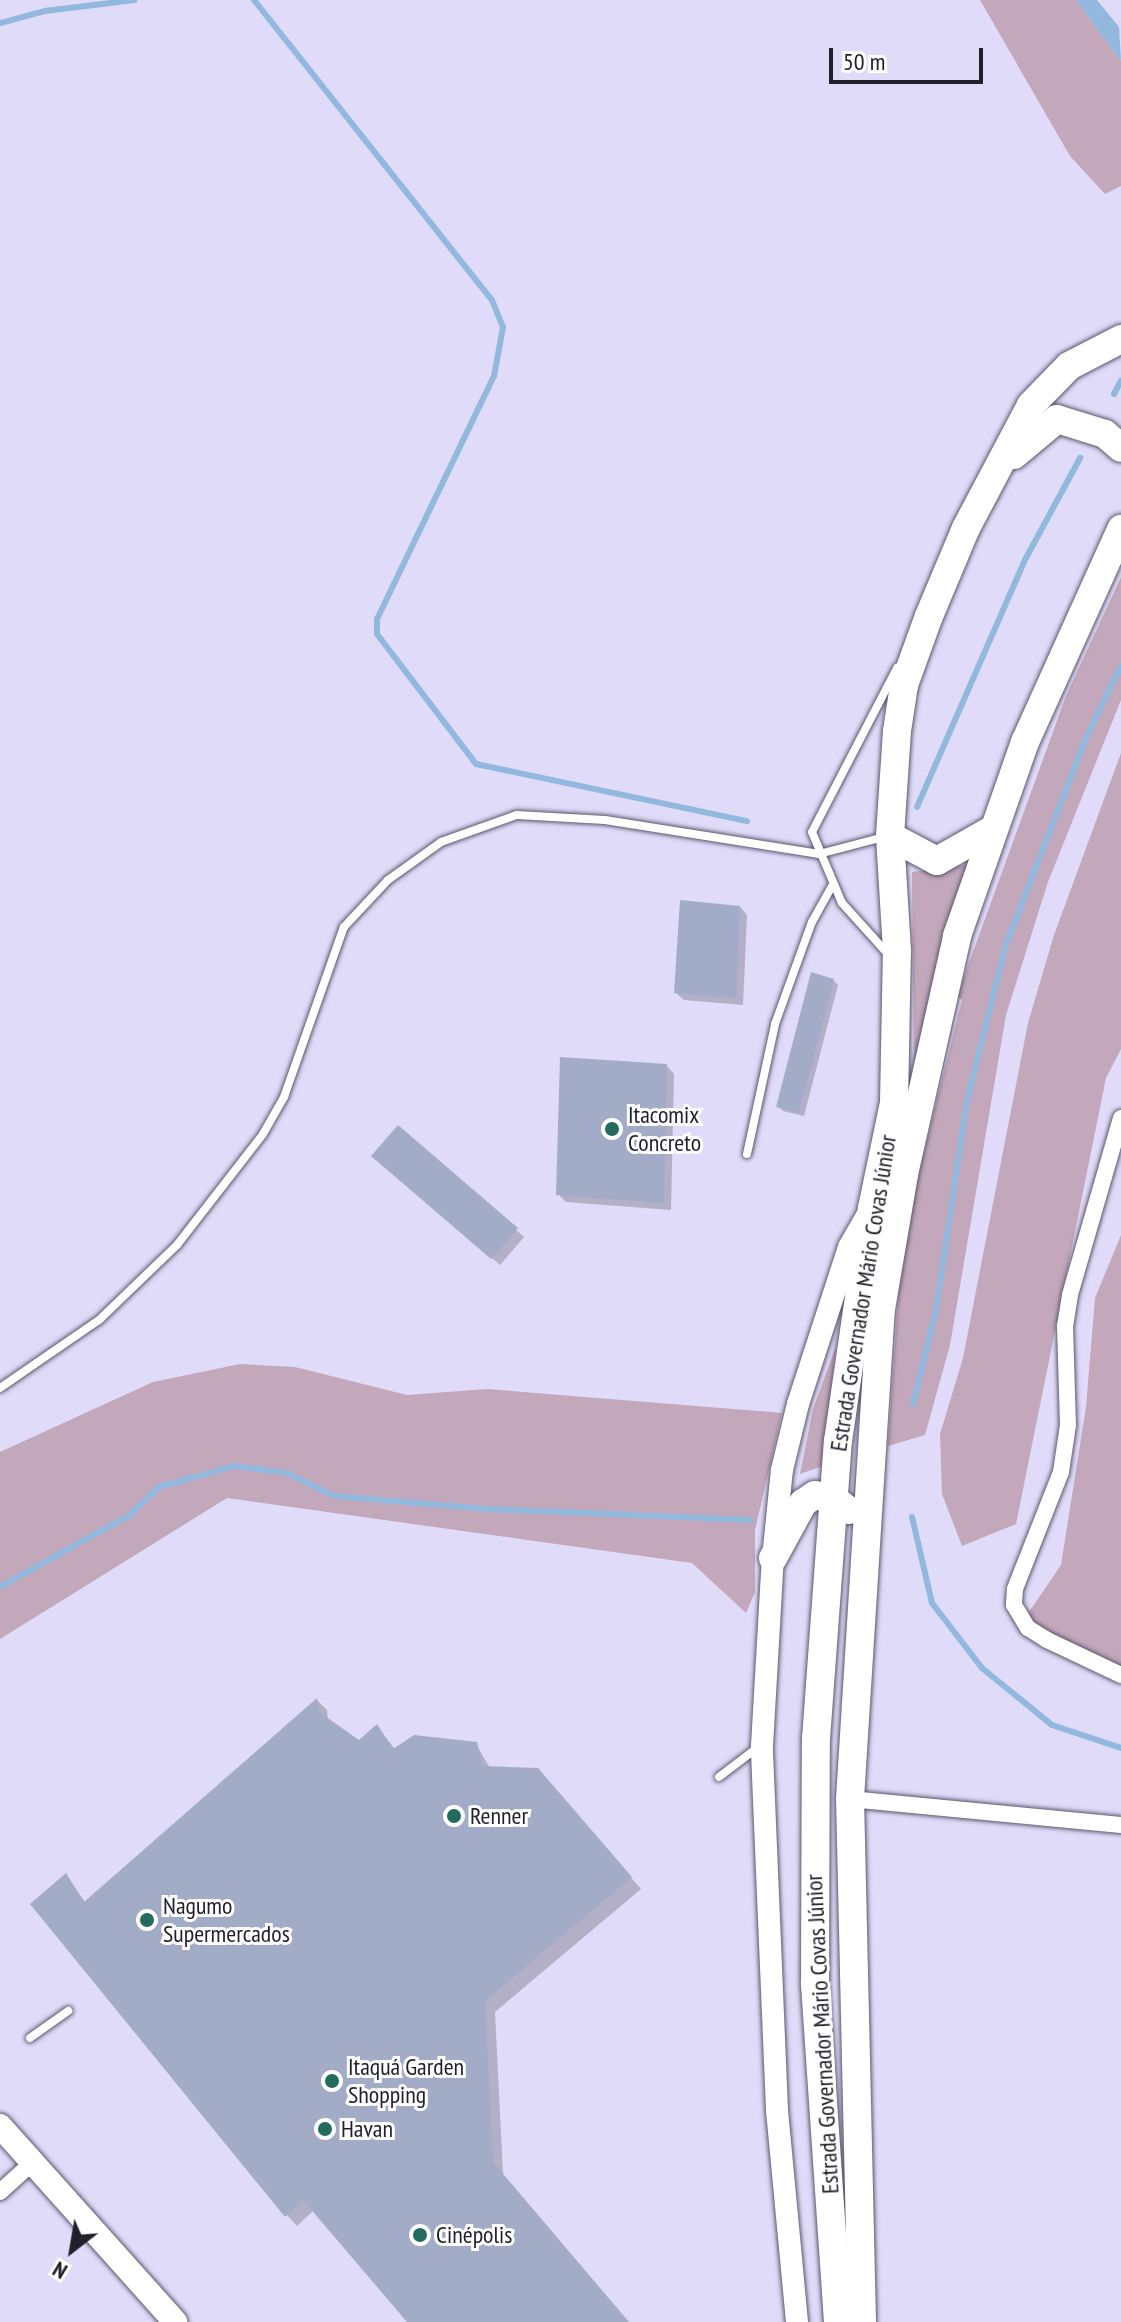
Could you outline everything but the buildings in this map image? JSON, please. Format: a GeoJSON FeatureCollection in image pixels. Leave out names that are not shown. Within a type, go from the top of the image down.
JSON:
{"type":"FeatureCollection","features":[{"type":"Feature","properties":{"kind":"highway","name":"Estrada Governador Mário Covas Júnior"},"geometry":{"type":"LineString","coordinates":[[838,2322],[812,1882],[834,1499],[872,1208],[894,1103],[897,964],[890,836],[904,685],[954,557],[1031,405],[1069,366],[1121,339]]}},
{"type":"Feature","properties":{"kind":"highway"},"geometry":{"type":"LineString","coordinates":[[996,473],[1057,419],[1105,434],[1121,448]]}},
{"type":"Feature","properties":{"kind":"highway","name":"Estrada Governador Mário Covas Júnior"},"geometry":{"type":"LineString","coordinates":[[862,2322],[850,1799],[881,1309],[904,1174],[957,936],[990,831],[1047,689],[1121,529]]}},
{"type":"Feature","properties":{"kind":"highway"},"geometry":{"type":"LineString","coordinates":[[890,836],[937,861],[990,831]]}},
{"type":"Feature","properties":{"kind":"highway"},"geometry":{"type":"LineString","coordinates":[[773,1558],[803,1503],[815,1495],[834,1499],[850,1512],[863,1556]]}},
{"type":"Feature","properties":{"kind":"main road"},"geometry":{"type":"LineString","coordinates":[[0,2126],[175,2322]]}},
{"type":"Feature","properties":{"kind":"street"},"geometry":{"type":"LineString","coordinates":[[1121,1118],[1070,1295],[1065,1325],[1068,1425],[1061,1472],[1015,1589],[1014,1605],[1028,1628],[1121,1675]]}},
{"type":"Feature","properties":{"kind":"street"},"geometry":{"type":"LineString","coordinates":[[797,2322],[777,2121],[762,1746],[773,1558],[782,1470],[798,1404],[849,1247],[872,1208]]}},
{"type":"Feature","properties":{"kind":"street"},"geometry":{"type":"LineString","coordinates":[[850,1799],[1121,1825]]}},
{"type":"Feature","properties":{"kind":"street"},"geometry":{"type":"LineString","coordinates":[[0,2192],[33,2162]]}},
{"type":"Feature","properties":{"kind":"lane"},"geometry":{"type":"LineString","coordinates":[[897,964],[832,886],[812,832],[954,557]]}},
{"type":"Feature","properties":{"kind":"lane"},"geometry":{"type":"LineString","coordinates":[[0,1388],[126,1298],[230,1179],[284,1097],[344,927],[388,880],[415,859],[465,831],[517,815],[605,820],[819,854],[890,836]]}},
{"type":"Feature","properties":{"kind":"lane"},"geometry":{"type":"LineString","coordinates":[[747,1154],[775,1024],[812,922],[832,886]]}},
{"type":"Feature","properties":{"kind":"lane"},"geometry":{"type":"LineString","coordinates":[[719,1777],[762,1746]]}},
{"type":"Feature","properties":{"kind":"lane"},"geometry":{"type":"LineString","coordinates":[[30,2038],[68,2011]]}},
{"type":"Feature","properties":{"kind":"shaded area"},"geometry":{"type":"Polygon","coordinates":[[[980,0],[1076,0],[1121,61],[1121,186],[1105,194],[1070,156],[980,0]]]}},
{"type":"Feature","properties":{"kind":"shaded area"},"geometry":{"type":"Polygon","coordinates":[[[1121,577],[1121,700],[1048,882],[1006,1015],[950,1345],[925,1435],[888,1446],[899,1284],[910,1208],[962,1000],[957,996],[1066,696],[1121,577]]]}},
{"type":"Feature","properties":{"kind":"shaded area"},"geometry":{"type":"Polygon","coordinates":[[[1121,753],[1121,1049],[1106,1078],[1016,1524],[962,1546],[942,1494],[940,1434],[963,1358],[1028,1023],[1054,935],[1121,753]]]}},
{"type":"Feature","properties":{"kind":"shaded area"},"geometry":{"type":"Polygon","coordinates":[[[969,865],[914,1066],[912,872],[969,865]]]}},
{"type":"Feature","properties":{"kind":"shaded area"},"geometry":{"type":"Polygon","coordinates":[[[1121,1235],[1121,1667],[1052,1639],[1027,1615],[1061,1565],[1086,1407],[1095,1298],[1121,1235]]]}},
{"type":"Feature","properties":{"kind":"shaded area"},"geometry":{"type":"Polygon","coordinates":[[[836,1346],[823,1466],[800,1474],[813,1409],[836,1346]]]}},
{"type":"Feature","properties":{"kind":"shaded area"},"geometry":{"type":"Polygon","coordinates":[[[240,1364],[295,1367],[407,1395],[487,1389],[782,1413],[755,1530],[755,1592],[746,1613],[692,1563],[227,1498],[0,1639],[0,1452],[153,1382],[240,1364]]]}},
{"type":"Feature","properties":{"kind":"water"},"geometry":{"type":"Polygon","coordinates":[[[1076,0],[1097,0],[1119,27],[1121,61],[1076,0]]]}},
{"type":"Feature","properties":{"kind":"waterway"},"geometry":{"type":"LineString","coordinates":[[0,23],[45,11],[134,0]]}},
{"type":"Feature","properties":{"kind":"waterway"},"geometry":{"type":"LineString","coordinates":[[254,0],[492,300],[503,327],[494,376],[377,619],[377,634],[476,764],[747,821]]}},
{"type":"Feature","properties":{"kind":"waterway"},"geometry":{"type":"LineString","coordinates":[[1114,394],[1121,381]]}},
{"type":"Feature","properties":{"kind":"waterway"},"geometry":{"type":"LineString","coordinates":[[917,807],[1026,558],[1080,458]]}},
{"type":"Feature","properties":{"kind":"waterway"},"geometry":{"type":"LineString","coordinates":[[913,1404],[936,1310],[967,1101],[1005,947],[1086,738],[1121,666]]}},
{"type":"Feature","properties":{"kind":"waterway"},"geometry":{"type":"LineString","coordinates":[[0,1587],[130,1515],[159,1487],[234,1466],[287,1473],[334,1496],[490,1509],[751,1520]]}},
{"type":"Feature","properties":{"kind":"waterway"},"geometry":{"type":"LineString","coordinates":[[912,1517],[932,1603],[982,1668],[1052,1725],[1121,1748]]}},
{"type":"Feature","properties":{"kind":"place","name":"Itacomix Concreto"},"geometry":{"type":"Point","coordinates":[612,1129]}},
{"type":"Feature","properties":{"kind":"place","name":"Renner"},"geometry":{"type":"Point","coordinates":[454,1816]}},
{"type":"Feature","properties":{"kind":"place","name":"Nagumo Supermercados"},"geometry":{"type":"Point","coordinates":[147,1920]}},
{"type":"Feature","properties":{"kind":"place","name":"Itaquá Garden Shopping"},"geometry":{"type":"Point","coordinates":[332,2081]}},
{"type":"Feature","properties":{"kind":"place","name":"Havan"},"geometry":{"type":"Point","coordinates":[325,2129]}},
{"type":"Feature","properties":{"kind":"place","name":"Cinépolis"},"geometry":{"type":"Point","coordinates":[420,2235]}}]}
